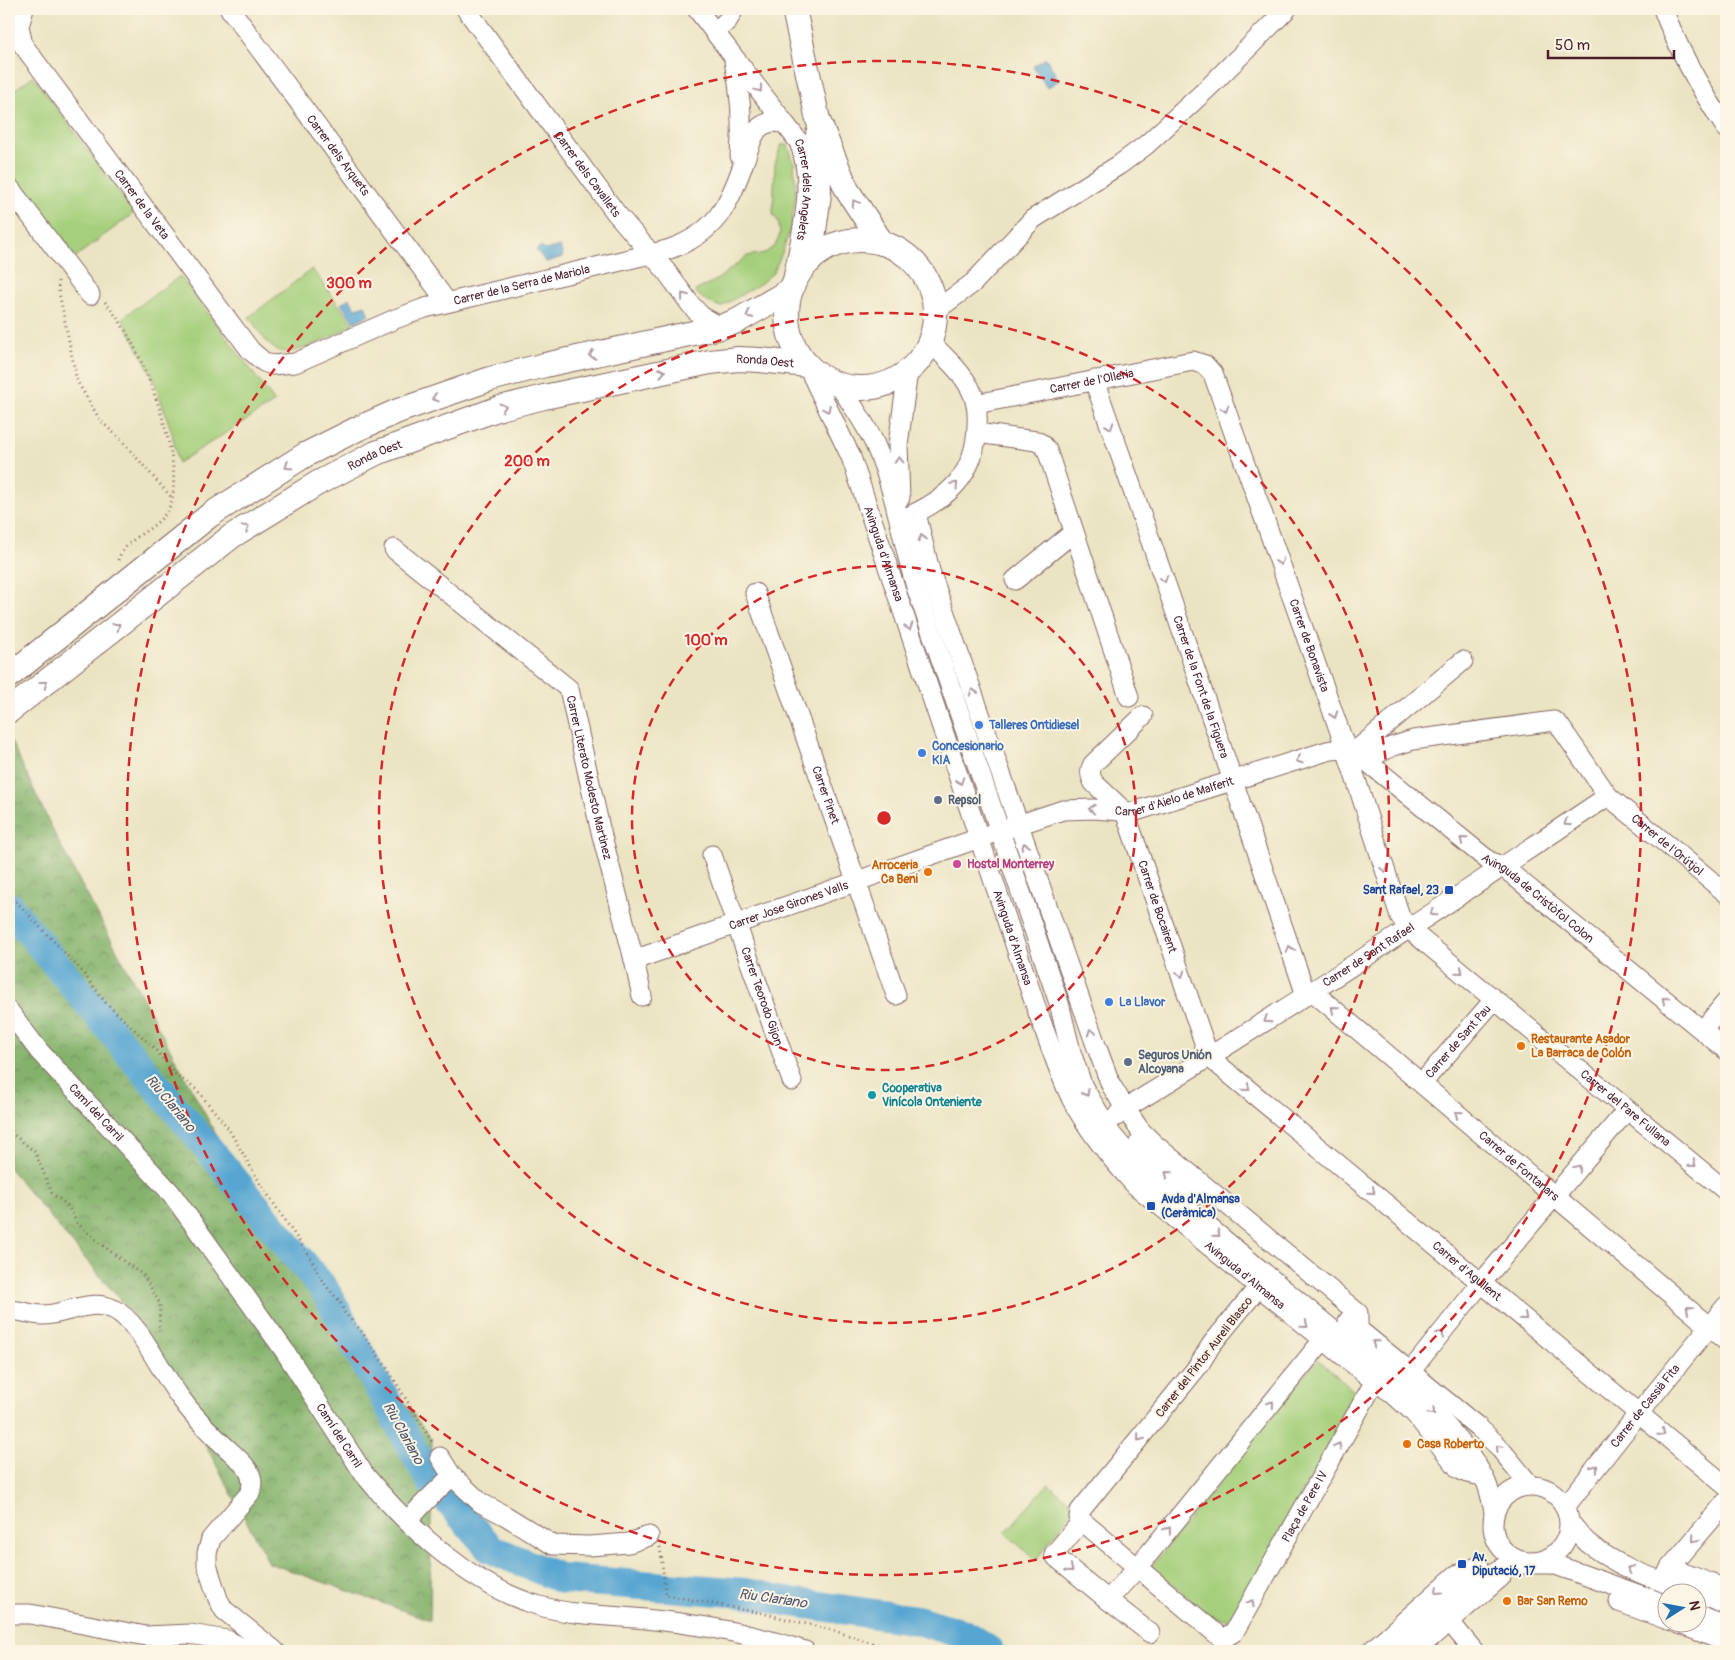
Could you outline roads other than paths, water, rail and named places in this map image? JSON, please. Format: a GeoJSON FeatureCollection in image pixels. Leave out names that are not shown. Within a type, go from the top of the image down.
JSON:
{"type":"FeatureCollection","features":[{"type":"Feature","properties":{"kind":"main road"},"geometry":{"type":"LineString","coordinates":[[794,9],[818,120],[847,190],[882,243]]}},
{"type":"Feature","properties":{"kind":"main road"},"geometry":{"type":"LineString","coordinates":[[810,261],[819,194],[818,120]]}},
{"type":"Feature","properties":{"kind":"main road"},"geometry":{"type":"LineString","coordinates":[[863,240],[882,243],[899,250],[914,262],[924,276],[932,293],[935,311],[934,327],[930,342],[921,358],[908,371],[887,383],[864,388],[840,385],[822,377],[807,365],[796,348],[789,330],[787,310],[791,290],[798,274],[810,261],[825,249],[844,242],[863,240]]}},
{"type":"Feature","properties":{"kind":"main road"},"geometry":{"type":"LineString","coordinates":[[9,676],[210,515],[305,455],[356,429],[398,411],[490,379],[545,365],[721,327],[737,321],[791,290]]}},
{"type":"Feature","properties":{"kind":"main road","name":"Ronda Oest"},"geometry":{"type":"LineString","coordinates":[[9,711],[232,536],[318,483],[376,453],[500,408],[710,362],[753,360],[807,365]]}},
{"type":"Feature","properties":{"kind":"street","name":"Carrer dels Arquets"},"geometry":{"type":"LineString","coordinates":[[230,9],[447,302]]}},
{"type":"Feature","properties":{"kind":"street","name":"Carrer dels Cavallets"},"geometry":{"type":"LineString","coordinates":[[466,9],[616,213],[701,316],[721,327]]}},
{"type":"Feature","properties":{"kind":"street","name":"Carrer dels Angelets"},"geometry":{"type":"LineString","coordinates":[[697,9],[799,142],[804,156],[807,174],[804,222],[795,258],[791,290]]}},
{"type":"Feature","properties":{"kind":"street"},"geometry":{"type":"LineString","coordinates":[[715,32],[728,20],[734,9]]}},
{"type":"Feature","properties":{"kind":"street"},"geometry":{"type":"LineString","coordinates":[[935,311],[973,283],[1033,219],[1119,165],[1146,145],[1209,87],[1287,9]]}},
{"type":"Feature","properties":{"kind":"street"},"geometry":{"type":"LineString","coordinates":[[1663,9],[1674,38],[1697,84],[1726,128]]}},
{"type":"Feature","properties":{"kind":"street","name":"Carrer de la Veta"},"geometry":{"type":"LineString","coordinates":[[17,20],[23,45],[251,351],[264,362],[272,365],[282,365]]}},
{"type":"Feature","properties":{"kind":"street","name":"Carrer dels Angelets"},"geometry":{"type":"LineString","coordinates":[[732,54],[739,86],[742,115],[738,182]]}},
{"type":"Feature","properties":{"kind":"street","name":"Carrer dels Angelets"},"geometry":{"type":"LineString","coordinates":[[738,182],[758,129],[766,123],[784,123]]}},
{"type":"Feature","properties":{"kind":"street","name":"Carrer de la Serra de Mariola"},"geometry":{"type":"LineString","coordinates":[[282,365],[308,358],[395,319],[447,302],[676,247],[700,235],[710,227],[725,207],[738,182]]}},
{"type":"Feature","properties":{"kind":"street"},"geometry":{"type":"LineString","coordinates":[[9,187],[90,295]]}},
{"type":"Feature","properties":{"kind":"street"},"geometry":{"type":"LineString","coordinates":[[906,520],[937,501],[958,483],[969,466],[977,433],[976,404],[970,388],[963,377],[930,342]]}},
{"type":"Feature","properties":{"kind":"street","name":"Carrer de l'Olleria"},"geometry":{"type":"LineString","coordinates":[[976,404],[1193,361],[1205,365]]}},
{"type":"Feature","properties":{"kind":"street","name":"Avinguda d'Almansa"},"geometry":{"type":"LineString","coordinates":[[807,365],[851,456],[1037,1010],[1072,1099],[1094,1136],[1136,1186],[1357,1350],[1392,1393],[1422,1421],[1459,1469],[1482,1476]]}},
{"type":"Feature","properties":{"kind":"street","name":"Carrer de Bonavista"},"geometry":{"type":"LineString","coordinates":[[1205,365],[1213,374],[1355,754],[1400,916],[1409,929]]}},
{"type":"Feature","properties":{"kind":"street","name":"Avinguda d'Almansa"},"geometry":{"type":"LineString","coordinates":[[908,371],[898,445],[916,587],[1060,1008],[1071,1052],[1083,1087],[1112,1135],[1146,1175],[1263,1282],[1323,1340],[1378,1375],[1435,1415],[1463,1448],[1482,1476],[1494,1512]]}},
{"type":"Feature","properties":{"kind":"street","name":"Carrer de la Font de la Figuera"},"geometry":{"type":"LineString","coordinates":[[1094,380],[1233,782],[1309,993]]}},
{"type":"Feature","properties":{"kind":"street","name":"Avinguda d'Almansa"},"geometry":{"type":"LineString","coordinates":[[840,385],[876,446],[887,477],[930,571],[1018,825],[1121,1111]]}},
{"type":"Feature","properties":{"kind":"street"},"geometry":{"type":"LineString","coordinates":[[977,433],[1029,440],[1042,444],[1047,450],[1129,697]]}},
{"type":"Feature","properties":{"kind":"street"},"geometry":{"type":"LineString","coordinates":[[1015,580],[1074,532]]}},
{"type":"Feature","properties":{"kind":"street","name":"Carrer Literato Modesto Martinez"},"geometry":{"type":"LineString","coordinates":[[394,550],[569,689],[600,828],[642,996]]}},
{"type":"Feature","properties":{"kind":"street","name":"Carrer Pinet"},"geometry":{"type":"LineString","coordinates":[[755,593],[896,996]]}},
{"type":"Feature","properties":{"kind":"street"},"geometry":{"type":"LineString","coordinates":[[1355,754],[1463,661]]}},
{"type":"Feature","properties":{"kind":"street","name":"Carrer de Bocairent"},"geometry":{"type":"LineString","coordinates":[[1143,716],[1093,764],[1090,769],[1091,778],[1125,812],[1209,1057]]}},
{"type":"Feature","properties":{"kind":"street","name":"Carrer d'Aielo de Malferit"},"geometry":{"type":"LineString","coordinates":[[999,831],[1063,810],[1076,808],[1125,812],[1140,810],[1327,751],[1355,754],[1391,748],[1413,740],[1554,721],[1560,725],[1608,796]]}},
{"type":"Feature","properties":{"kind":"street","name":"Avinguda de Cristòfol Colon"},"geometry":{"type":"LineString","coordinates":[[1355,754],[1489,861],[1503,867],[1726,1050]]}},
{"type":"Feature","properties":{"kind":"street","name":"Carrer de Sant Rafael"},"geometry":{"type":"LineString","coordinates":[[1121,1111],[1409,929],[1608,796]]}},
{"type":"Feature","properties":{"kind":"street","name":"Carrer de l'Orútjol"},"geometry":{"type":"LineString","coordinates":[[1608,796],[1726,893]]}},
{"type":"Feature","properties":{"kind":"street","name":"Carrer Jose Girones Valls"},"geometry":{"type":"LineString","coordinates":[[634,960],[999,831]]}},
{"type":"Feature","properties":{"kind":"street","name":"Carrer Teorodo Gijon"},"geometry":{"type":"LineString","coordinates":[[712,855],[792,1080]]}},
{"type":"Feature","properties":{"kind":"street","name":"Carrer del Pare Fullana"},"geometry":{"type":"LineString","coordinates":[[1409,929],[1726,1191]]}},
{"type":"Feature","properties":{"kind":"street","name":"Carrer de Fontanars"},"geometry":{"type":"LineString","coordinates":[[1309,993],[1422,1083],[1726,1341]]}},
{"type":"Feature","properties":{"kind":"street","name":"Carrer de Sant Pau"},"geometry":{"type":"LineString","coordinates":[[1422,1083],[1494,1000]]}},
{"type":"Feature","properties":{"kind":"street"},"geometry":{"type":"LineString","coordinates":[[1703,1030],[1726,1002]]}},
{"type":"Feature","properties":{"kind":"street"},"geometry":{"type":"LineString","coordinates":[[1037,1010],[1060,1008]]}},
{"type":"Feature","properties":{"kind":"street","name":"Avinguda d'Almansa"},"geometry":{"type":"LineString","coordinates":[[1060,1008],[1121,1111],[1153,1143],[1358,1314],[1353,1325]]}},
{"type":"Feature","properties":{"kind":"street","name":"Camí del Carril"},"geometry":{"type":"LineString","coordinates":[[9,1012],[39,1051],[171,1193],[284,1350],[364,1474],[379,1492],[432,1543],[477,1577],[511,1595],[540,1606],[572,1613],[695,1625],[804,1651]]}},
{"type":"Feature","properties":{"kind":"street","name":"Carrer d'Agullent"},"geometry":{"type":"LineString","coordinates":[[1209,1057],[1726,1486]]}},
{"type":"Feature","properties":{"kind":"street"},"geometry":{"type":"LineString","coordinates":[[1410,1372],[1482,1282],[1627,1110]]}},
{"type":"Feature","properties":{"kind":"street"},"geometry":{"type":"LineString","coordinates":[[1121,1111],[1115,1129],[1125,1142],[1129,1155],[1127,1176]]}},
{"type":"Feature","properties":{"kind":"street"},"geometry":{"type":"LineString","coordinates":[[1105,1150],[1117,1155],[1129,1155]]}},
{"type":"Feature","properties":{"kind":"street"},"geometry":{"type":"LineString","coordinates":[[1263,1282],[1280,1274],[1331,1316],[1353,1325],[1478,1427],[1497,1445],[1530,1485]]}},
{"type":"Feature","properties":{"kind":"street","name":"Carrer del Pintor Aureli Blasco"},"geometry":{"type":"LineString","coordinates":[[1108,1600],[1054,1554],[1081,1516],[1263,1282]]}},
{"type":"Feature","properties":{"kind":"street"},"geometry":{"type":"LineString","coordinates":[[9,1310],[45,1315],[96,1304],[105,1305],[122,1313],[134,1326],[177,1394],[213,1436],[245,1465],[252,1479],[250,1494],[211,1539],[207,1553],[207,1565],[218,1599],[224,1610],[275,1651]]}},
{"type":"Feature","properties":{"kind":"street","name":"Carrer de Cassià Fita"},"geometry":{"type":"LineString","coordinates":[[1568,1515],[1639,1413],[1726,1306]]}},
{"type":"Feature","properties":{"kind":"street"},"geometry":{"type":"LineString","coordinates":[[1150,1633],[1108,1600],[1138,1567],[1323,1340]]}},
{"type":"Feature","properties":{"kind":"street","name":"Plaça de Pere IV"},"geometry":{"type":"LineString","coordinates":[[1138,1567],[1220,1637],[1226,1637],[1234,1632],[1378,1375]]}},
{"type":"Feature","properties":{"kind":"street"},"geometry":{"type":"LineString","coordinates":[[440,1457],[450,1479],[481,1503],[553,1545],[629,1544],[649,1536]]}},
{"type":"Feature","properties":{"kind":"street"},"geometry":{"type":"LineString","coordinates":[[408,1520],[426,1500],[450,1479]]}},
{"type":"Feature","properties":{"kind":"street"},"geometry":{"type":"LineString","coordinates":[[1658,1601],[1553,1564],[1526,1563],[1508,1555],[1500,1548],[1492,1530],[1494,1512],[1500,1501],[1508,1493],[1518,1488],[1530,1485],[1541,1487],[1551,1491],[1559,1498],[1568,1515],[1587,1542],[1629,1570],[1667,1575],[1726,1589]]}},
{"type":"Feature","properties":{"kind":"street"},"geometry":{"type":"LineString","coordinates":[[1667,1575],[1726,1502]]}},
{"type":"Feature","properties":{"kind":"street"},"geometry":{"type":"LineString","coordinates":[[1393,1651],[1460,1593],[1509,1564],[1540,1562],[1552,1557],[1562,1548],[1568,1536],[1568,1515]]}},
{"type":"Feature","properties":{"kind":"street"},"geometry":{"type":"LineString","coordinates":[[1081,1516],[1138,1567]]}},
{"type":"Feature","properties":{"kind":"street"},"geometry":{"type":"LineString","coordinates":[[1460,1593],[1495,1539]]}},
{"type":"Feature","properties":{"kind":"street"},"geometry":{"type":"LineString","coordinates":[[1415,1651],[1503,1576],[1526,1563]]}},
{"type":"Feature","properties":{"kind":"street"},"geometry":{"type":"LineString","coordinates":[[1371,1651],[1456,1575],[1479,1566]]}},
{"type":"Feature","properties":{"kind":"street"},"geometry":{"type":"LineString","coordinates":[[1577,1573],[1579,1586],[1658,1616]]}},
{"type":"Feature","properties":{"kind":"street"},"geometry":{"type":"LineString","coordinates":[[1667,1575],[1677,1582]]}},
{"type":"Feature","properties":{"kind":"street"},"geometry":{"type":"LineString","coordinates":[[1708,1598],[1726,1605]]}},
{"type":"Feature","properties":{"kind":"street"},"geometry":{"type":"LineString","coordinates":[[9,1614],[30,1614],[146,1636],[190,1634],[226,1640],[248,1651]]}},
{"type":"Feature","properties":{"kind":"street"},"geometry":{"type":"LineString","coordinates":[[1708,1620],[1726,1626]]}},
{"type":"Feature","properties":{"kind":"street"},"geometry":{"type":"LineString","coordinates":[[1449,1622],[1474,1651]]}},
{"type":"Feature","properties":{"kind":"street"},"geometry":{"type":"LineString","coordinates":[[1700,1632],[1726,1642]]}},
{"type":"Feature","properties":{"kind":"water"},"geometry":{"type":"Polygon","coordinates":[[[1046,58],[1059,80],[1047,88],[1033,66],[1046,58]]]}},
{"type":"Feature","properties":{"kind":"water"},"geometry":{"type":"Polygon","coordinates":[[[541,246],[545,250],[560,246],[563,257],[546,262],[536,250],[541,246]]]}},
{"type":"Feature","properties":{"kind":"water"},"geometry":{"type":"Polygon","coordinates":[[[349,298],[356,308],[365,305],[369,315],[354,322],[341,304],[349,298]]]}},
{"type":"Feature","properties":{"kind":"waterway","name":"Riu Clariano"},"geometry":{"type":"LineString","coordinates":[[9,907],[324,1289],[430,1480],[491,1549],[562,1579],[746,1593],[791,1602],[917,1620],[964,1634],[989,1651]]}},
{"type":"Feature","properties":{"kind":"place","name":"Talleres Ontidiesel"},"geometry":{"type":"Point","coordinates":[979,725]}},
{"type":"Feature","properties":{"kind":"place","name":"Concesionario KIA"},"geometry":{"type":"Point","coordinates":[922,753]}},
{"type":"Feature","properties":{"kind":"place","name":"Repsol"},"geometry":{"type":"Point","coordinates":[938,800]}},
{"type":"Feature","properties":{"kind":"place","name":"Hostal Monterrey"},"geometry":{"type":"Point","coordinates":[957,864]}},
{"type":"Feature","properties":{"kind":"place","name":"Arroceria Ca Beni"},"geometry":{"type":"Point","coordinates":[928,872]}},
{"type":"Feature","properties":{"kind":"place","name":"Sant Rafael, 23"},"geometry":{"type":"Point","coordinates":[1449,890]}},
{"type":"Feature","properties":{"kind":"place","name":"La Llavor"},"geometry":{"type":"Point","coordinates":[1109,1002]}},
{"type":"Feature","properties":{"kind":"place","name":"Restaurante Asador La Barraca de Colón"},"geometry":{"type":"Point","coordinates":[1521,1046]}},
{"type":"Feature","properties":{"kind":"place","name":"Seguros Unión Alcoyana"},"geometry":{"type":"Point","coordinates":[1128,1062]}},
{"type":"Feature","properties":{"kind":"place","name":"Cooperativa Vinícola Onteniente"},"geometry":{"type":"Point","coordinates":[872,1095]}},
{"type":"Feature","properties":{"kind":"place","name":"Avda d'Almansa (Ceràmica)"},"geometry":{"type":"Point","coordinates":[1151,1206]}},
{"type":"Feature","properties":{"kind":"place","name":"Casa Roberto"},"geometry":{"type":"Point","coordinates":[1407,1444]}},
{"type":"Feature","properties":{"kind":"place","name":"Av. Diputació, 17"},"geometry":{"type":"Point","coordinates":[1462,1564]}},
{"type":"Feature","properties":{"kind":"place","name":"Bar San Remo"},"geometry":{"type":"Point","coordinates":[1507,1601]}}]}
